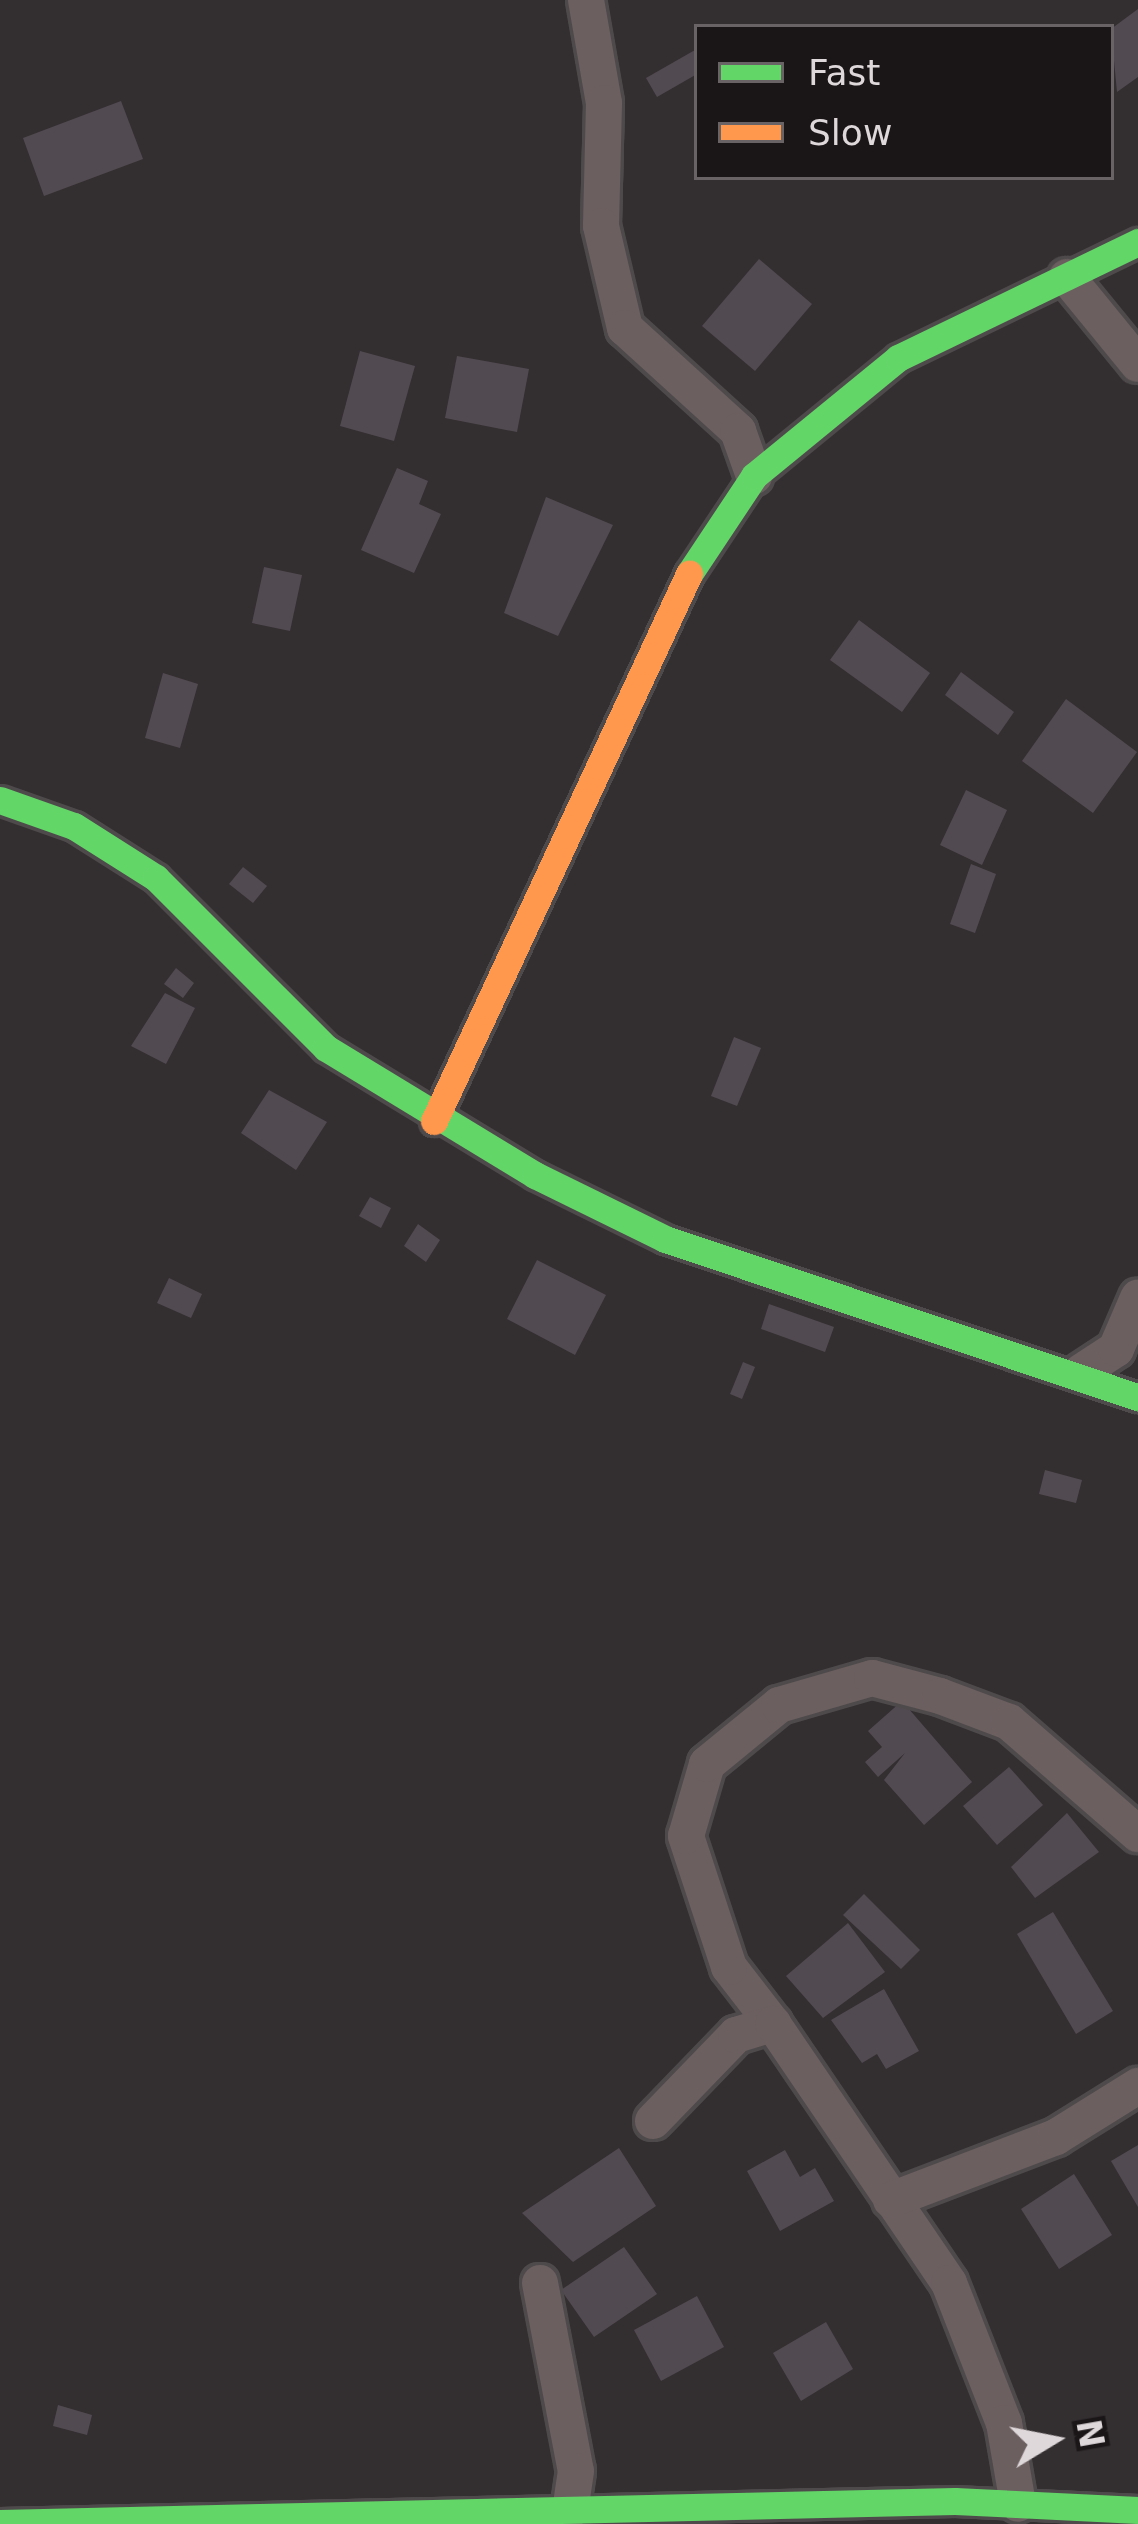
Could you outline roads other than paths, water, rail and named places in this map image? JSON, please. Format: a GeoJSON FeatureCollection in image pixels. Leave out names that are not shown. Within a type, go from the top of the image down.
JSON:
{"type":"FeatureCollection","features":[{"type":"Feature","properties":{"kind":"street"},"geometry":{"type":"LineString","coordinates":[[586,0],[604,104],[601,226],[625,328],[738,431],[754,476]]}},
{"type":"Feature","properties":{"kind":"street"},"geometry":{"type":"LineString","coordinates":[[434,1121],[683,582],[754,476],[898,358],[1138,242]]}},
{"type":"Feature","properties":{"kind":"street"},"geometry":{"type":"LineString","coordinates":[[1067,277],[1138,364]]}},
{"type":"Feature","properties":{"kind":"street"},"geometry":{"type":"LineString","coordinates":[[0,800],[74,826],[156,878],[326,1048],[434,1121],[665,1239],[1081,1372],[1138,1397]]}},
{"type":"Feature","properties":{"kind":"street"},"geometry":{"type":"LineString","coordinates":[[1081,1372],[1116,1349],[1138,1298]]}},
{"type":"Feature","properties":{"kind":"street"},"geometry":{"type":"LineString","coordinates":[[1018,2504],[1004,2423],[950,2282],[729,1967],[686,1836],[707,1763],[779,1705],[872,1678],[940,1696],[1009,1722],[1138,1834]]}},
{"type":"Feature","properties":{"kind":"street"},"geometry":{"type":"LineString","coordinates":[[653,2121],[736,2035],[772,2024]]}},
{"type":"Feature","properties":{"kind":"street"},"geometry":{"type":"LineString","coordinates":[[891,2200],[1056,2137],[1138,2086]]}},
{"type":"Feature","properties":{"kind":"street"},"geometry":{"type":"LineString","coordinates":[[540,2283],[576,2471],[570,2510]]}},
{"type":"Feature","properties":{"kind":"street"},"geometry":{"type":"LineString","coordinates":[[0,2523],[1018,2504],[1138,2510]]}}]}
